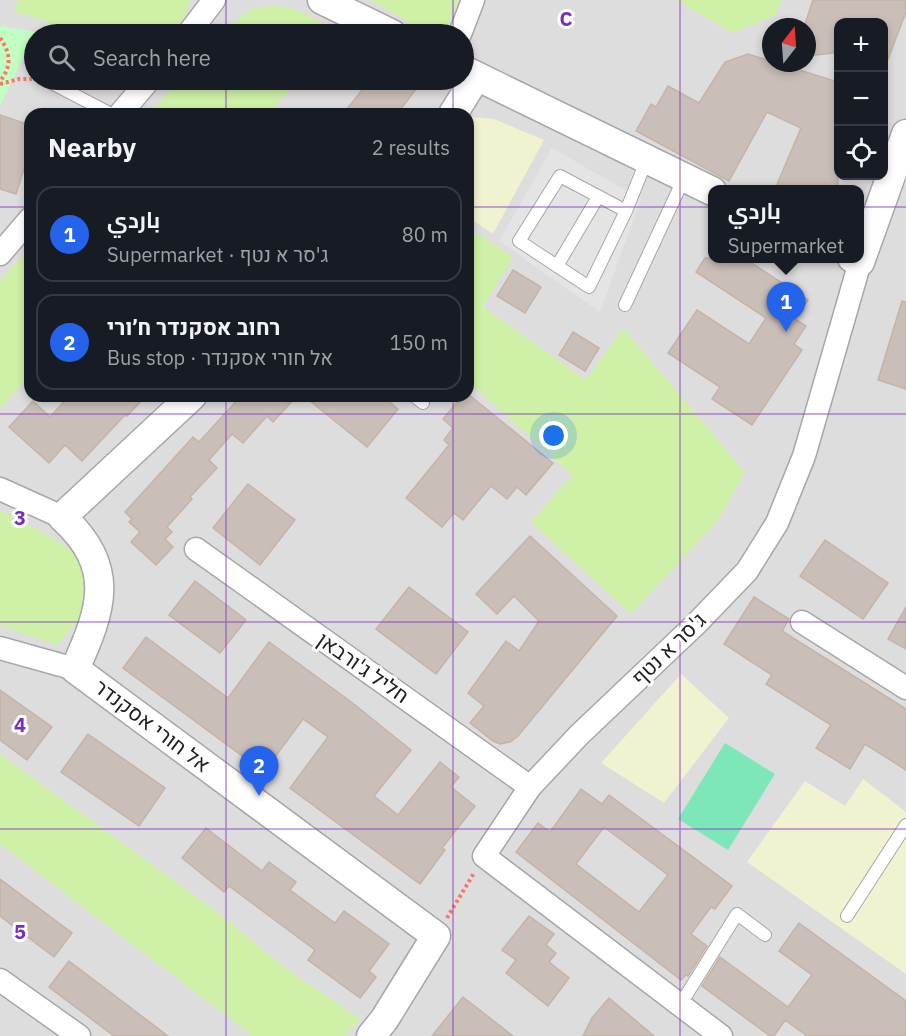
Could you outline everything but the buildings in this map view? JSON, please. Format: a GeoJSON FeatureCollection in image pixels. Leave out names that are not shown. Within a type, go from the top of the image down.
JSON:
{"type":"FeatureCollection","features":[{"type":"Feature","properties":{"kind":"street"},"geometry":{"type":"LineString","coordinates":[[195,24],[213,0]]}},
{"type":"Feature","properties":{"kind":"street"},"geometry":{"type":"LineString","coordinates":[[322,0],[371,24]]}},
{"type":"Feature","properties":{"kind":"street"},"geometry":{"type":"LineString","coordinates":[[464,24],[473,0]]}},
{"type":"Feature","properties":{"kind":"street"},"geometry":{"type":"LineString","coordinates":[[474,76],[708,189]]}},
{"type":"Feature","properties":{"kind":"street"},"geometry":{"type":"LineString","coordinates":[[125,108],[140,90]]}},
{"type":"Feature","properties":{"kind":"street"},"geometry":{"type":"LineString","coordinates":[[456,108],[463,90]]}},
{"type":"Feature","properties":{"kind":"street","name":"ג'סר א נטף"},"geometry":{"type":"LineString","coordinates":[[864,240],[906,134]]}},
{"type":"Feature","properties":{"kind":"street"},"geometry":{"type":"LineString","coordinates":[[0,254],[24,226]]}},
{"type":"Feature","properties":{"kind":"street","name":"ג'סר א נטף"},"geometry":{"type":"LineString","coordinates":[[484,856],[530,787],[579,735],[696,624],[747,571],[777,523],[804,456],[855,263]]}},
{"type":"Feature","properties":{"kind":"street"},"geometry":{"type":"LineString","coordinates":[[62,517],[186,402]]}},
{"type":"Feature","properties":{"kind":"street"},"geometry":{"type":"LineString","coordinates":[[0,489],[62,517],[76,530],[94,559],[100,579],[99,605],[92,632],[75,669]]}},
{"type":"Feature","properties":{"kind":"street","name":"חליל ג'ורבאן"},"geometry":{"type":"LineString","coordinates":[[196,549],[530,787]]}},
{"type":"Feature","properties":{"kind":"street"},"geometry":{"type":"LineString","coordinates":[[802,622],[906,688]]}},
{"type":"Feature","properties":{"kind":"street","name":"אל חורי אסקנדר"},"geometry":{"type":"LineString","coordinates":[[0,648],[75,669],[436,936]]}},
{"type":"Feature","properties":{"kind":"street"},"geometry":{"type":"LineString","coordinates":[[484,856],[721,1036]]}},
{"type":"Feature","properties":{"kind":"street"},"geometry":{"type":"LineString","coordinates":[[371,1036],[384,1020],[436,936]]}},
{"type":"Feature","properties":{"kind":"street"},"geometry":{"type":"LineString","coordinates":[[0,980],[79,1036]]}},
{"type":"Feature","properties":{"kind":"lane"},"geometry":{"type":"LineString","coordinates":[[65,90],[100,108]]}},
{"type":"Feature","properties":{"kind":"lane"},"geometry":{"type":"LineString","coordinates":[[626,212],[560,176],[519,241],[589,287],[626,212],[647,159]]}},
{"type":"Feature","properties":{"kind":"lane"},"geometry":{"type":"LineString","coordinates":[[626,305],[685,178]]}},
{"type":"Feature","properties":{"kind":"lane"},"geometry":{"type":"LineString","coordinates":[[557,266],[598,197]]}},
{"type":"Feature","properties":{"kind":"lane"},"geometry":{"type":"LineString","coordinates":[[847,915],[906,825]]}},
{"type":"Feature","properties":{"kind":"lane"},"geometry":{"type":"LineString","coordinates":[[680,1005],[737,914],[765,935]]}},
{"type":"Feature","properties":{"kind":"path"},"geometry":{"type":"LineString","coordinates":[[0,39],[10,55],[8,71],[0,83]]}},
{"type":"Feature","properties":{"kind":"path"},"geometry":{"type":"LineString","coordinates":[[0,83],[24,79]]}},
{"type":"Feature","properties":{"kind":"path"},"geometry":{"type":"LineString","coordinates":[[436,936],[484,856]]}},
{"type":"Feature","properties":{"kind":"shaded area"},"geometry":{"type":"Polygon","coordinates":[[[0,0],[906,0],[906,1036],[0,1036],[0,0]]]}},
{"type":"Feature","properties":{"kind":"shaded area"},"geometry":{"type":"Polygon","coordinates":[[[552,148],[641,199],[600,312],[499,241],[552,148]]]}},
{"type":"Feature","properties":{"kind":"green space"},"geometry":{"type":"Polygon","coordinates":[[[18,0],[190,0],[184,18],[178,24],[49,24],[49,22],[15,12],[18,0]]]}},
{"type":"Feature","properties":{"kind":"green space"},"geometry":{"type":"Polygon","coordinates":[[[371,0],[458,0],[449,24],[411,24],[371,0]]]}},
{"type":"Feature","properties":{"kind":"green space"},"geometry":{"type":"Polygon","coordinates":[[[676,0],[782,0],[776,15],[762,18],[762,21],[733,33],[676,0]]]}},
{"type":"Feature","properties":{"kind":"green space"},"geometry":{"type":"Polygon","coordinates":[[[279,5],[301,12],[326,24],[233,24],[252,8],[279,5]]]}},
{"type":"Feature","properties":{"kind":"green space"},"geometry":{"type":"Polygon","coordinates":[[[0,26],[24,30],[24,55],[0,106],[0,26]]]}},
{"type":"Feature","properties":{"kind":"green space"},"geometry":{"type":"Polygon","coordinates":[[[170,90],[290,90],[273,108],[154,108],[170,90]]]}},
{"type":"Feature","properties":{"kind":"green space"},"geometry":{"type":"Polygon","coordinates":[[[474,117],[494,119],[544,140],[493,234],[474,221],[474,117]]]}},
{"type":"Feature","properties":{"kind":"green space"},"geometry":{"type":"Polygon","coordinates":[[[474,233],[513,257],[483,307],[586,380],[623,328],[745,472],[718,520],[631,614],[531,522],[572,475],[474,386],[474,233]]]}},
{"type":"Feature","properties":{"kind":"green space"},"geometry":{"type":"Polygon","coordinates":[[[24,254],[24,382],[0,409],[0,281],[24,254]]]}},
{"type":"Feature","properties":{"kind":"green space"},"geometry":{"type":"Polygon","coordinates":[[[0,510],[44,533],[73,552],[88,583],[82,616],[57,645],[0,625],[0,510]]]}},
{"type":"Feature","properties":{"kind":"green space"},"geometry":{"type":"Polygon","coordinates":[[[681,674],[729,718],[664,803],[601,763],[681,674]]]}},
{"type":"Feature","properties":{"kind":"green space"},"geometry":{"type":"Polygon","coordinates":[[[725,743],[775,774],[728,850],[678,819],[725,743]]]}},
{"type":"Feature","properties":{"kind":"green space"},"geometry":{"type":"Polygon","coordinates":[[[0,754],[221,915],[284,967],[360,1019],[345,1036],[253,1036],[0,844],[0,754]]]}},
{"type":"Feature","properties":{"kind":"green space"},"geometry":{"type":"Polygon","coordinates":[[[863,779],[906,812],[906,974],[747,862],[805,781],[845,806],[863,779]]]}},
{"type":"Feature","properties":{"kind":"place","name":"باردي"},"geometry":{"type":"Point","coordinates":[786,332]}},
{"type":"Feature","properties":{"kind":"place","name":"רחוב אסקנדר ח׳ורי"},"geometry":{"type":"Point","coordinates":[259,796]}}]}
